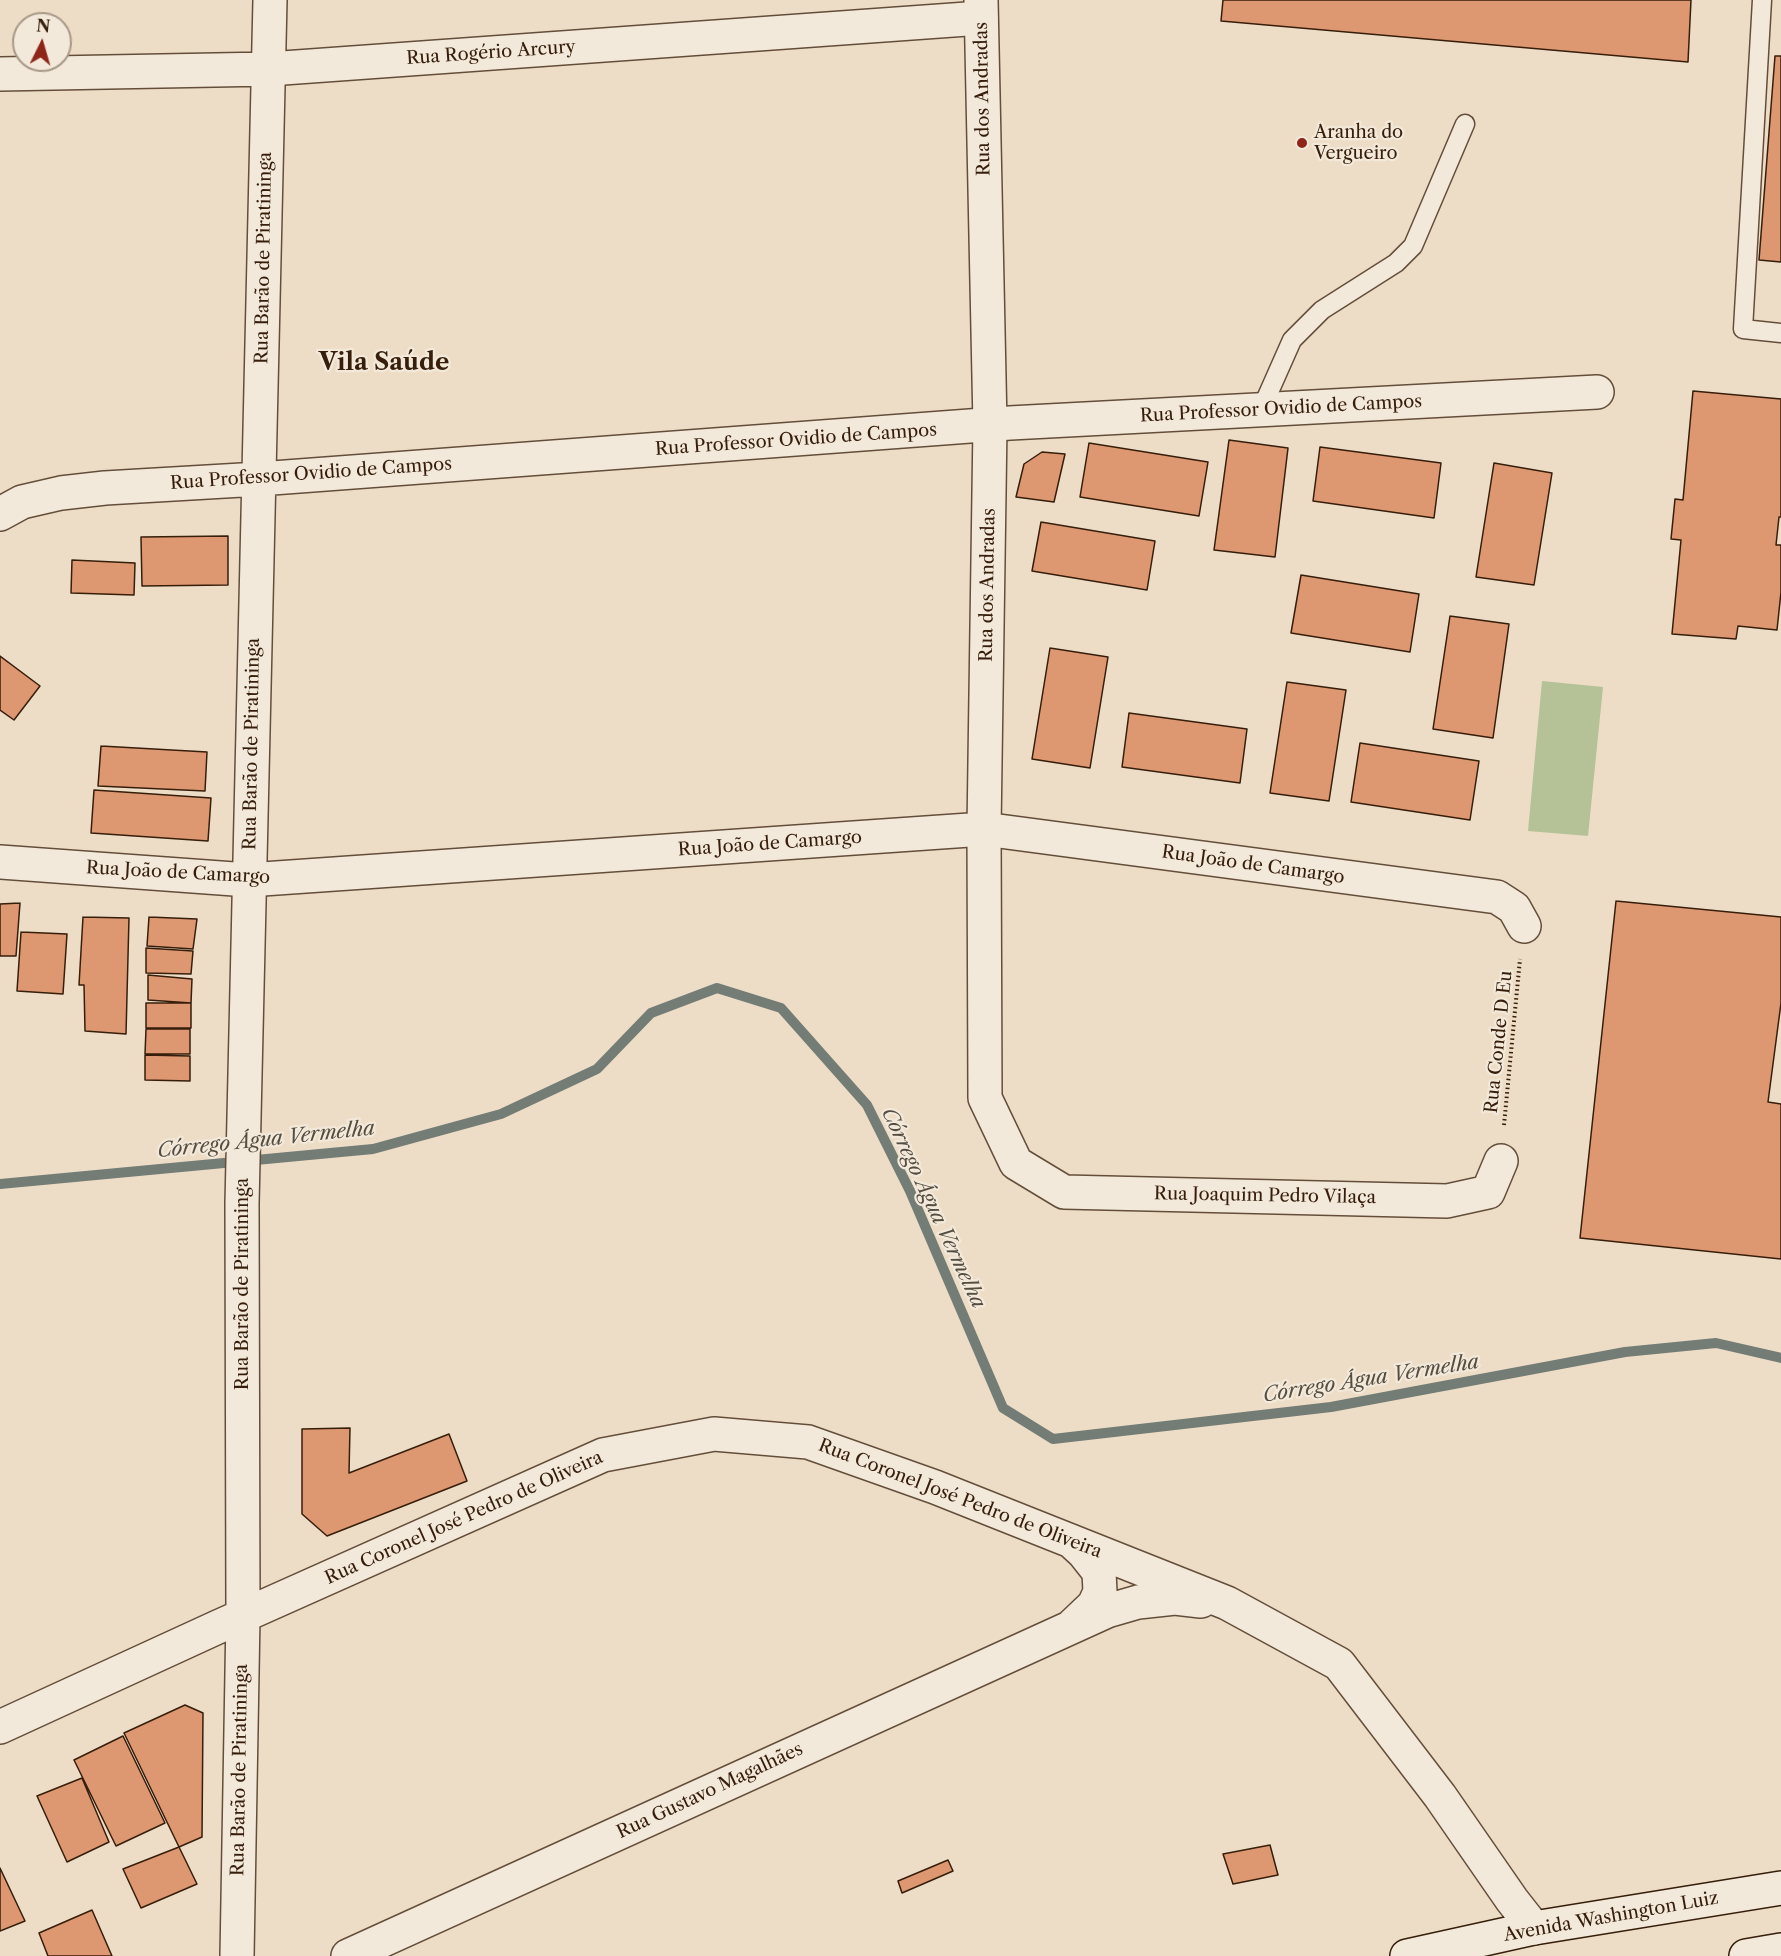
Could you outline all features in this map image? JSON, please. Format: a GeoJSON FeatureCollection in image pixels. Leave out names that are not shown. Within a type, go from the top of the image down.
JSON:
{"type":"FeatureCollection","features":[{"type":"Feature","properties":{"kind":"street","name":"Rua Barão de Piratininga"},"geometry":{"type":"LineString","coordinates":[[237,1956],[243,1616],[242,1203],[270,0]]}},
{"type":"Feature","properties":{"kind":"street","name":"Rua Rogério Arcury"},"geometry":{"type":"LineString","coordinates":[[0,74],[269,69],[981,9]]}},
{"type":"Feature","properties":{"kind":"street","name":"Rua dos Andradas"},"geometry":{"type":"LineString","coordinates":[[981,9],[990,425],[984,829],[985,1098],[1016,1163]]}},
{"type":"Feature","properties":{"kind":"street","name":"Rua Professor Ovidio de Campos"},"geometry":{"type":"LineString","coordinates":[[0,514],[21,502],[61,493],[105,488],[259,479],[990,425],[1597,392]]}},
{"type":"Feature","properties":{"kind":"street","name":"Rua João de Camargo"},"geometry":{"type":"LineString","coordinates":[[0,862],[248,880],[984,829],[1497,897],[1514,908],[1524,926]]}},
{"type":"Feature","properties":{"kind":"street","name":"Rua Joaquim Pedro Vilaça"},"geometry":{"type":"LineString","coordinates":[[1016,1163],[1064,1192],[1447,1200],[1488,1192],[1501,1161]]}},
{"type":"Feature","properties":{"kind":"street","name":"Rua Coronel José Pedro de Oliveira"},"geometry":{"type":"LineString","coordinates":[[0,1727],[603,1455],[714,1434],[808,1442],[935,1487],[1227,1603],[1339,1664],[1440,1796],[1534,1928]]}},
{"type":"Feature","properties":{"kind":"street","name":"Rua Gustavo Magalhães"},"geometry":{"type":"LineString","coordinates":[[1069,1540],[1084,1553],[1098,1572],[1100,1592],[1094,1605],[1072,1626]]}},
{"type":"Feature","properties":{"kind":"street","name":"Rua Gustavo Magalhães"},"geometry":{"type":"LineString","coordinates":[[348,1956],[1107,1611],[1138,1602],[1175,1598],[1227,1603]]}},
{"type":"Feature","properties":{"kind":"street","name":"Avenida Washington Luiz"},"geometry":{"type":"LineString","coordinates":[[1407,1956],[1534,1928],[1781,1888]]}},
{"type":"Feature","properties":{"kind":"street"},"geometry":{"type":"LineString","coordinates":[[1746,1956],[1781,1950]]}},
{"type":"Feature","properties":{"kind":"lane"},"geometry":{"type":"LineString","coordinates":[[1762,0],[1743,329],[1781,333]]}},
{"type":"Feature","properties":{"kind":"lane"},"geometry":{"type":"LineString","coordinates":[[1261,410],[1292,340],[1322,310],[1396,263],[1413,246],[1465,124]]}},
{"type":"Feature","properties":{"kind":"path","name":"Rua Conde D Eu"},"geometry":{"type":"LineString","coordinates":[[1501,1161],[1524,926]]}},
{"type":"Feature","properties":{"kind":"green space"},"geometry":{"type":"Polygon","coordinates":[[[1542,681],[1603,687],[1588,836],[1528,831],[1542,681]]]}},
{"type":"Feature","properties":{"kind":"building"},"geometry":{"type":"Polygon","coordinates":[[[1223,0],[1691,0],[1688,62],[1221,21],[1223,0]]]}},
{"type":"Feature","properties":{"kind":"building"},"geometry":{"type":"Polygon","coordinates":[[[1775,56],[1781,56],[1781,262],[1759,260],[1775,56]]]}},
{"type":"Feature","properties":{"kind":"building"},"geometry":{"type":"Polygon","coordinates":[[[1693,391],[1781,399],[1781,517],[1779,517],[1776,545],[1781,545],[1781,592],[1777,630],[1738,626],[1736,639],[1672,634],[1681,540],[1671,539],[1675,499],[1683,500],[1693,391]]]}},
{"type":"Feature","properties":{"kind":"building"},"geometry":{"type":"Polygon","coordinates":[[[1229,440],[1288,448],[1275,557],[1214,550],[1229,440]]]}},
{"type":"Feature","properties":{"kind":"building"},"geometry":{"type":"Polygon","coordinates":[[[1089,443],[1208,462],[1199,516],[1080,497],[1089,443]]]}},
{"type":"Feature","properties":{"kind":"building"},"geometry":{"type":"Polygon","coordinates":[[[1320,447],[1441,463],[1434,518],[1313,501],[1320,447]]]}},
{"type":"Feature","properties":{"kind":"building"},"geometry":{"type":"Polygon","coordinates":[[[1042,452],[1065,454],[1054,502],[1016,497],[1024,464],[1042,452]]]}},
{"type":"Feature","properties":{"kind":"building"},"geometry":{"type":"Polygon","coordinates":[[[1494,463],[1552,473],[1534,585],[1476,577],[1494,463]]]}},
{"type":"Feature","properties":{"kind":"building"},"geometry":{"type":"Polygon","coordinates":[[[1041,522],[1155,541],[1147,590],[1032,571],[1041,522]]]}},
{"type":"Feature","properties":{"kind":"building"},"geometry":{"type":"Polygon","coordinates":[[[228,536],[228,585],[142,586],[141,537],[228,536]]]}},
{"type":"Feature","properties":{"kind":"building"},"geometry":{"type":"Polygon","coordinates":[[[72,560],[135,563],[134,595],[71,593],[72,560]]]}},
{"type":"Feature","properties":{"kind":"building"},"geometry":{"type":"Polygon","coordinates":[[[1301,575],[1419,594],[1410,652],[1291,633],[1301,575]]]}},
{"type":"Feature","properties":{"kind":"building"},"geometry":{"type":"Polygon","coordinates":[[[1450,616],[1509,624],[1493,738],[1433,729],[1450,616]]]}},
{"type":"Feature","properties":{"kind":"building"},"geometry":{"type":"Polygon","coordinates":[[[1050,648],[1108,657],[1090,768],[1032,759],[1050,648]]]}},
{"type":"Feature","properties":{"kind":"building"},"geometry":{"type":"Polygon","coordinates":[[[0,656],[40,686],[14,720],[0,710],[0,656]]]}},
{"type":"Feature","properties":{"kind":"building"},"geometry":{"type":"Polygon","coordinates":[[[1287,682],[1346,690],[1329,801],[1270,793],[1287,682]]]}},
{"type":"Feature","properties":{"kind":"building"},"geometry":{"type":"Polygon","coordinates":[[[1129,713],[1247,729],[1240,783],[1122,767],[1129,713]]]}},
{"type":"Feature","properties":{"kind":"building"},"geometry":{"type":"Polygon","coordinates":[[[1360,743],[1479,761],[1470,820],[1351,802],[1360,743]]]}},
{"type":"Feature","properties":{"kind":"building"},"geometry":{"type":"Polygon","coordinates":[[[101,746],[207,752],[205,791],[98,786],[101,746]]]}},
{"type":"Feature","properties":{"kind":"building"},"geometry":{"type":"Polygon","coordinates":[[[94,790],[211,798],[208,841],[91,833],[94,790]]]}},
{"type":"Feature","properties":{"kind":"building"},"geometry":{"type":"Polygon","coordinates":[[[1616,901],[1781,917],[1781,1003],[1768,1102],[1781,1104],[1781,1259],[1580,1238],[1616,901]]]}},
{"type":"Feature","properties":{"kind":"building"},"geometry":{"type":"Polygon","coordinates":[[[20,903],[16,956],[0,956],[0,904],[20,903]]]}},
{"type":"Feature","properties":{"kind":"building"},"geometry":{"type":"Polygon","coordinates":[[[83,917],[129,918],[126,1034],[85,1031],[84,985],[79,985],[83,917]]]}},
{"type":"Feature","properties":{"kind":"building"},"geometry":{"type":"Polygon","coordinates":[[[149,917],[197,919],[193,949],[147,946],[149,917]]]}},
{"type":"Feature","properties":{"kind":"building"},"geometry":{"type":"Polygon","coordinates":[[[21,932],[67,934],[63,994],[17,991],[21,932]]]}},
{"type":"Feature","properties":{"kind":"building"},"geometry":{"type":"Polygon","coordinates":[[[146,948],[193,951],[191,974],[146,973],[146,948]]]}},
{"type":"Feature","properties":{"kind":"building"},"geometry":{"type":"Polygon","coordinates":[[[148,975],[192,979],[191,1003],[148,1000],[148,975]]]}},
{"type":"Feature","properties":{"kind":"building"},"geometry":{"type":"Polygon","coordinates":[[[146,1003],[191,1003],[191,1028],[146,1028],[146,1003]]]}},
{"type":"Feature","properties":{"kind":"building"},"geometry":{"type":"Polygon","coordinates":[[[146,1029],[190,1029],[190,1054],[145,1054],[146,1029]]]}},
{"type":"Feature","properties":{"kind":"building"},"geometry":{"type":"Polygon","coordinates":[[[145,1055],[190,1056],[190,1081],[145,1080],[145,1055]]]}},
{"type":"Feature","properties":{"kind":"building"},"geometry":{"type":"Polygon","coordinates":[[[350,1428],[349,1473],[449,1434],[467,1481],[327,1536],[302,1514],[302,1429],[350,1428]]]}},
{"type":"Feature","properties":{"kind":"building"},"geometry":{"type":"Polygon","coordinates":[[[185,1705],[203,1713],[202,1837],[179,1847],[124,1733],[185,1705]]]}},
{"type":"Feature","properties":{"kind":"building"},"geometry":{"type":"Polygon","coordinates":[[[123,1736],[165,1823],[116,1846],[74,1760],[123,1736]]]}},
{"type":"Feature","properties":{"kind":"building"},"geometry":{"type":"Polygon","coordinates":[[[82,1778],[109,1842],[67,1862],[37,1796],[82,1778]]]}},
{"type":"Feature","properties":{"kind":"building"},"geometry":{"type":"Polygon","coordinates":[[[1270,1845],[1278,1875],[1233,1884],[1223,1854],[1270,1845]]]}},
{"type":"Feature","properties":{"kind":"building"},"geometry":{"type":"Polygon","coordinates":[[[179,1847],[197,1884],[141,1908],[123,1869],[179,1847]]]}},
{"type":"Feature","properties":{"kind":"building"},"geometry":{"type":"Polygon","coordinates":[[[948,1860],[953,1871],[902,1893],[898,1881],[948,1860]]]}},
{"type":"Feature","properties":{"kind":"building"},"geometry":{"type":"Polygon","coordinates":[[[0,1868],[25,1921],[0,1931],[0,1868]]]}},
{"type":"Feature","properties":{"kind":"building"},"geometry":{"type":"Polygon","coordinates":[[[92,1910],[112,1956],[48,1956],[39,1933],[92,1910]]]}},
{"type":"Feature","properties":{"kind":"waterway","name":"Córrego Água Vermelha"},"geometry":{"type":"LineString","coordinates":[[0,1184],[373,1149],[501,1114],[597,1069],[651,1013],[717,988],[781,1008],[867,1105],[910,1191],[1003,1408],[1053,1439],[1331,1407],[1625,1352],[1716,1343],[1781,1358]]}},
{"type":"Feature","properties":{"kind":"place","name":"Aranha do Vergueiro"},"geometry":{"type":"Point","coordinates":[1302,143]}},
{"type":"Feature","properties":{"kind":"district","name":"Vila Saúde"},"geometry":{"type":"Point","coordinates":[384,363]}}]}
